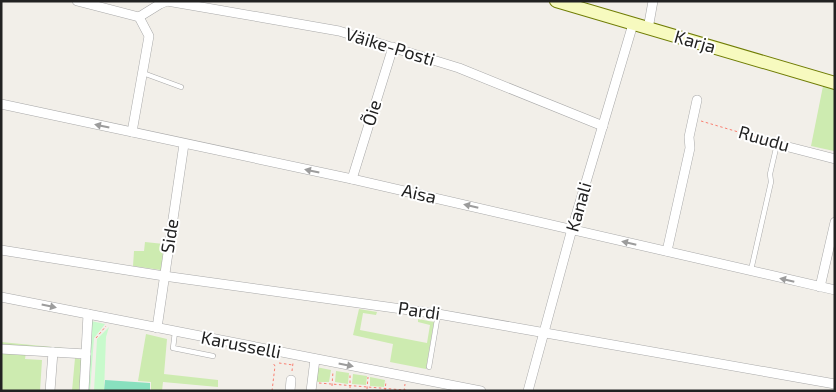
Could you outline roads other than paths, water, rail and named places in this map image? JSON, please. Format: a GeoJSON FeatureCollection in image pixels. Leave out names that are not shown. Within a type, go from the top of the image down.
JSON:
{"type":"FeatureCollection","features":[{"type":"Feature","properties":{"kind":"street"},"geometry":{"type":"LineString","coordinates":[[77,1],[105,4],[139,17],[149,36],[132,132]]}},
{"type":"Feature","properties":{"kind":"street","name":"Väike-Posti"},"geometry":{"type":"LineString","coordinates":[[139,17],[167,1],[199,4],[339,31],[459,68],[603,126]]}},
{"type":"Feature","properties":{"kind":"street","name":"Karja"},"geometry":{"type":"LineString","coordinates":[[556,1],[835,83]]}},
{"type":"Feature","properties":{"kind":"street"},"geometry":{"type":"LineString","coordinates":[[648,29],[653,1]]}},
{"type":"Feature","properties":{"kind":"street","name":"Kanali"},"geometry":{"type":"LineString","coordinates":[[528,391],[572,229],[633,24]]}},
{"type":"Feature","properties":{"kind":"street","name":"Õie"},"geometry":{"type":"LineString","coordinates":[[352,179],[393,47]]}},
{"type":"Feature","properties":{"kind":"street"},"geometry":{"type":"LineString","coordinates":[[667,251],[690,148],[689,137],[697,100]]}},
{"type":"Feature","properties":{"kind":"street","name":"Aisa"},"geometry":{"type":"LineString","coordinates":[[1,104],[352,179],[835,290]]}},
{"type":"Feature","properties":{"kind":"street","name":"Side"},"geometry":{"type":"LineString","coordinates":[[157,328],[184,144]]}},
{"type":"Feature","properties":{"kind":"street","name":"Ruudu"},"geometry":{"type":"LineString","coordinates":[[777,144],[835,159]]}},
{"type":"Feature","properties":{"kind":"street"},"geometry":{"type":"LineString","coordinates":[[820,287],[835,222]]}},
{"type":"Feature","properties":{"kind":"street","name":"Pardi"},"geometry":{"type":"LineString","coordinates":[[1,250],[164,276],[438,314],[835,384]]}},
{"type":"Feature","properties":{"kind":"street","name":"Karusselli"},"geometry":{"type":"LineString","coordinates":[[1,297],[478,391]]}},
{"type":"Feature","properties":{"kind":"street"},"geometry":{"type":"LineString","coordinates":[[84,391],[88,314]]}},
{"type":"Feature","properties":{"kind":"street"},"geometry":{"type":"LineString","coordinates":[[1,349],[86,354]]}},
{"type":"Feature","properties":{"kind":"street"},"geometry":{"type":"LineString","coordinates":[[50,391],[53,352]]}},
{"type":"Feature","properties":{"kind":"street"},"geometry":{"type":"LineString","coordinates":[[312,386],[315,359]]}},
{"type":"Feature","properties":{"kind":"street"},"geometry":{"type":"LineString","coordinates":[[290,391],[292,380]]}},
{"type":"Feature","properties":{"kind":"lane"},"geometry":{"type":"LineString","coordinates":[[142,73],[181,87]]}},
{"type":"Feature","properties":{"kind":"lane"},"geometry":{"type":"LineString","coordinates":[[751,271],[772,182],[770,174],[777,144]]}},
{"type":"Feature","properties":{"kind":"lane"},"geometry":{"type":"LineString","coordinates":[[428,366],[438,314]]}},
{"type":"Feature","properties":{"kind":"lane"},"geometry":{"type":"LineString","coordinates":[[175,332],[173,348],[214,356]]}}]}
